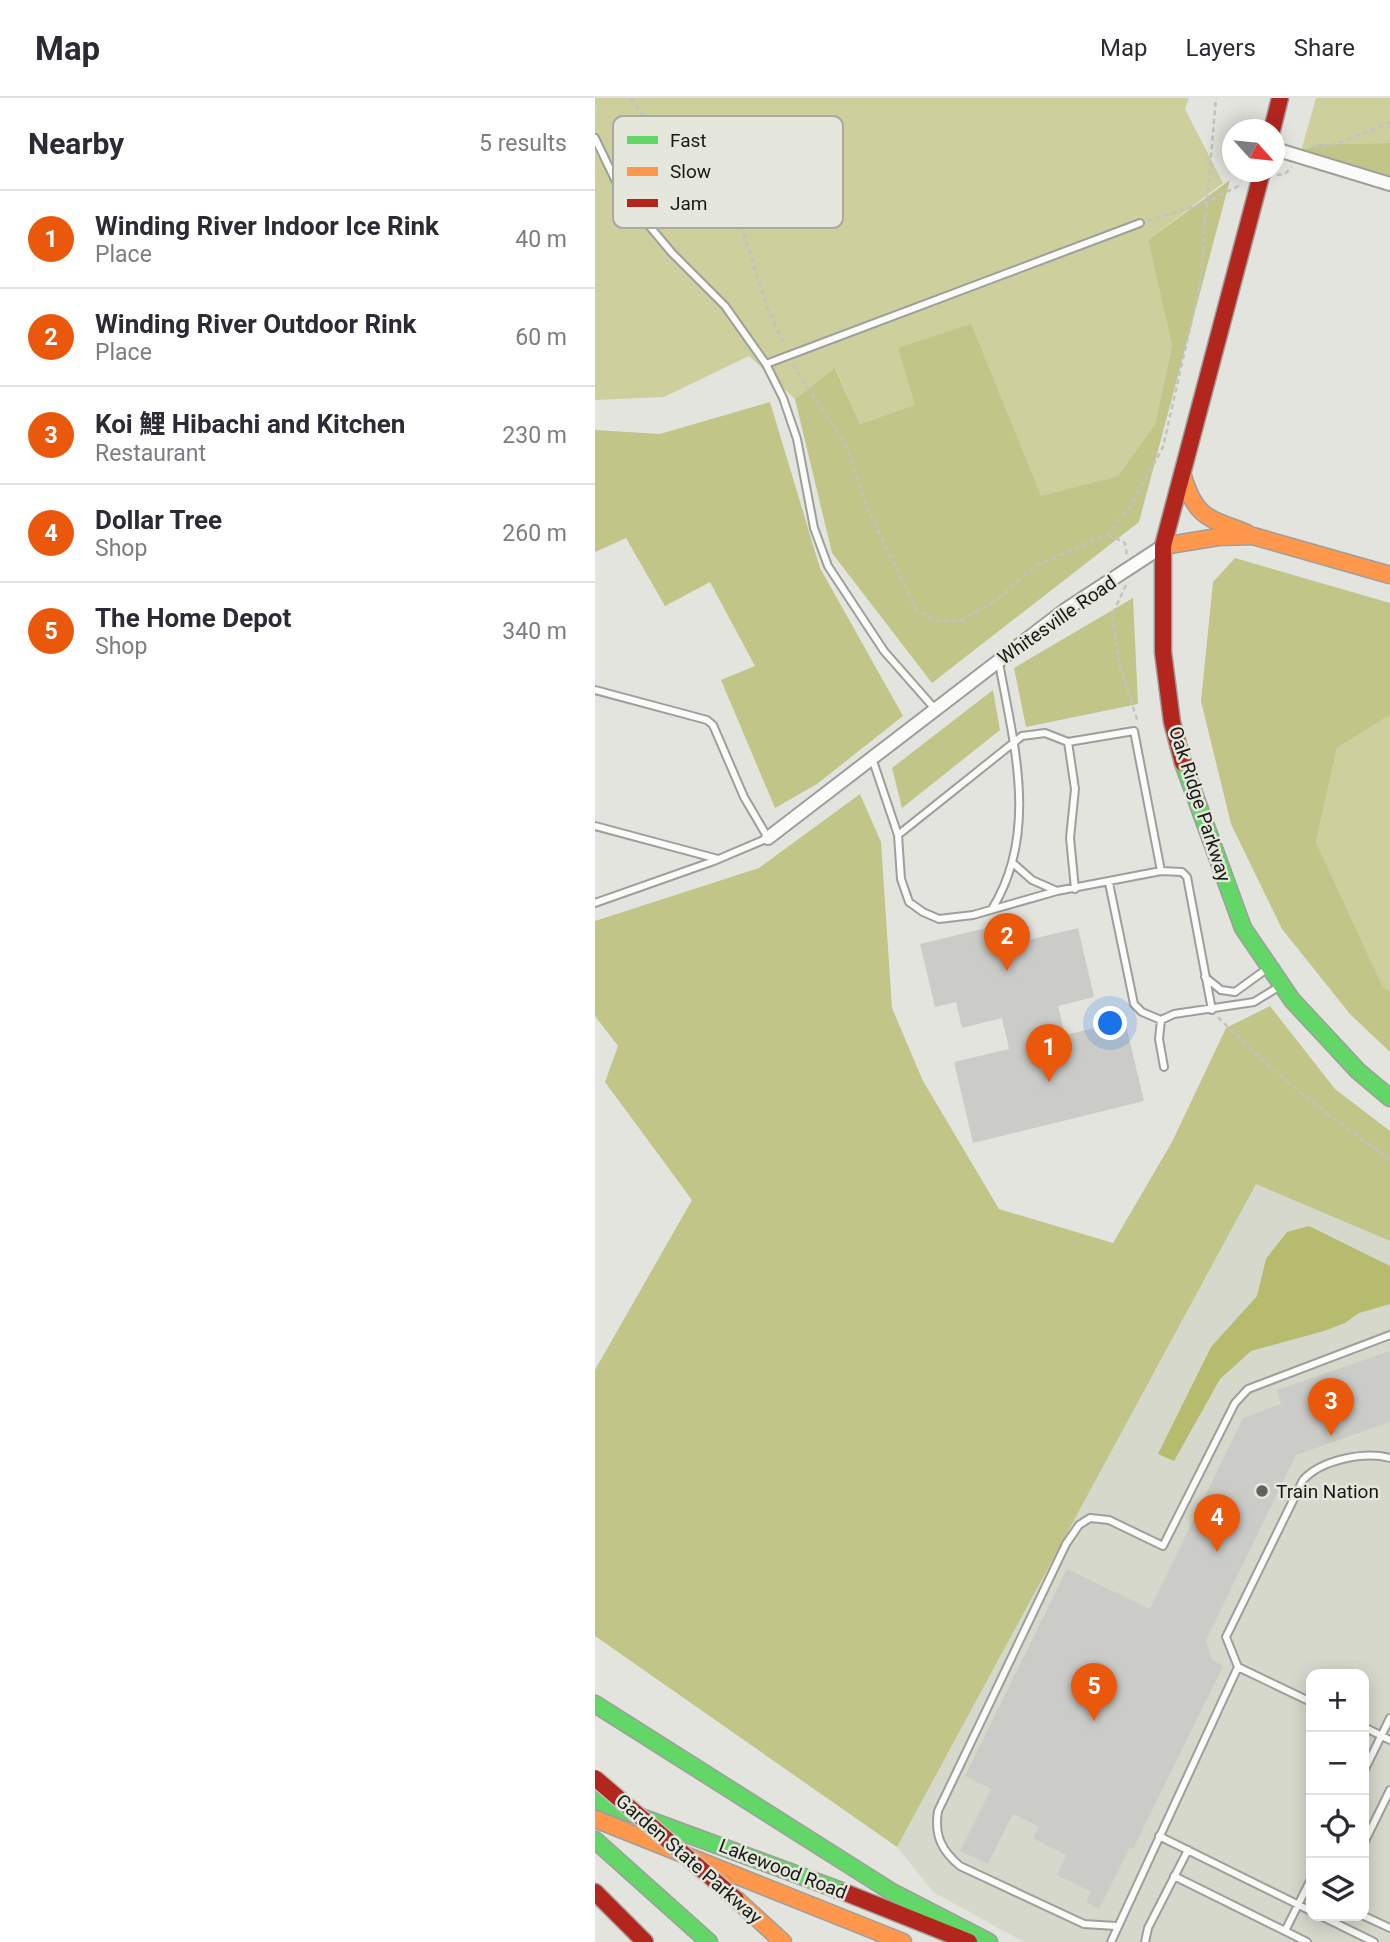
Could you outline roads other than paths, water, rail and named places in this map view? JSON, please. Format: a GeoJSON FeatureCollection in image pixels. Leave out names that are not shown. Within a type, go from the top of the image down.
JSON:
{"type":"FeatureCollection","features":[{"type":"Feature","properties":{"kind":"main road"},"geometry":{"type":"LineString","coordinates":[[1275,119],[1280,98]]}},
{"type":"Feature","properties":{"kind":"main road","name":"Oak Ridge Parkway"},"geometry":{"type":"LineString","coordinates":[[1259,182],[1163,546],[1163,652],[1175,733],[1184,767],[1243,928],[1292,1000],[1359,1071],[1390,1098]]}},
{"type":"Feature","properties":{"kind":"main road"},"geometry":{"type":"LineString","coordinates":[[1182,474],[1191,506],[1199,514],[1253,536]]}},
{"type":"Feature","properties":{"kind":"main road","name":"Whitesville Road"},"geometry":{"type":"LineString","coordinates":[[1163,546],[1217,537],[1253,536],[1390,575]]}},
{"type":"Feature","properties":{"kind":"main road"},"geometry":{"type":"LineString","coordinates":[[595,1704],[892,1892],[989,1942]]}},
{"type":"Feature","properties":{"kind":"main road","name":"Garden State Parkway"},"geometry":{"type":"LineString","coordinates":[[595,1777],[783,1942]]}},
{"type":"Feature","properties":{"kind":"main road","name":"Lakewood Road"},"geometry":{"type":"LineString","coordinates":[[595,1800],[769,1862],[969,1942]]}},
{"type":"Feature","properties":{"kind":"main road","name":"Lakewood Road"},"geometry":{"type":"LineString","coordinates":[[595,1819],[903,1942]]}},
{"type":"Feature","properties":{"kind":"main road"},"geometry":{"type":"LineString","coordinates":[[595,1840],[709,1942]]}},
{"type":"Feature","properties":{"kind":"main road"},"geometry":{"type":"LineString","coordinates":[[595,1892],[645,1942]]}},
{"type":"Feature","properties":{"kind":"street"},"geometry":{"type":"LineString","coordinates":[[1285,152],[1390,184]]}},
{"type":"Feature","properties":{"kind":"street","name":"Whitesville Road"},"geometry":{"type":"LineString","coordinates":[[768,838],[1065,610],[1163,546]]}},
{"type":"Feature","properties":{"kind":"lane"},"geometry":{"type":"LineString","coordinates":[[595,138],[613,172]]}},
{"type":"Feature","properties":{"kind":"lane"},"geometry":{"type":"LineString","coordinates":[[766,364],[1140,223]]}},
{"type":"Feature","properties":{"kind":"lane"},"geometry":{"type":"LineString","coordinates":[[650,228],[672,254],[725,306],[766,364],[797,439],[814,528],[828,566],[884,651],[935,709]]}},
{"type":"Feature","properties":{"kind":"lane"},"geometry":{"type":"LineString","coordinates":[[992,909],[1005,888],[1014,864],[1020,818],[1014,745],[998,661]]}},
{"type":"Feature","properties":{"kind":"lane"},"geometry":{"type":"LineString","coordinates":[[595,690],[706,720],[713,725],[744,797],[768,838],[720,859],[595,904]]}},
{"type":"Feature","properties":{"kind":"lane"},"geometry":{"type":"LineString","coordinates":[[898,835],[1022,736],[1045,733],[1068,742],[1134,731],[1161,871]]}},
{"type":"Feature","properties":{"kind":"lane"},"geometry":{"type":"LineString","coordinates":[[1068,742],[1075,789],[1070,838],[1075,889]]}},
{"type":"Feature","properties":{"kind":"lane"},"geometry":{"type":"LineString","coordinates":[[872,758],[898,835],[901,879],[909,902],[939,919],[973,915],[1057,891],[1175,870],[1187,877],[1212,1010]]}},
{"type":"Feature","properties":{"kind":"lane"},"geometry":{"type":"LineString","coordinates":[[595,826],[720,859]]}},
{"type":"Feature","properties":{"kind":"lane"},"geometry":{"type":"LineString","coordinates":[[1014,864],[1032,880],[1057,891]]}},
{"type":"Feature","properties":{"kind":"lane"},"geometry":{"type":"LineString","coordinates":[[1108,883],[1134,1003],[1142,1012],[1161,1020],[1174,1014],[1254,1002],[1282,985]]}},
{"type":"Feature","properties":{"kind":"lane"},"geometry":{"type":"LineString","coordinates":[[1205,978],[1221,990],[1235,992],[1269,967]]}},
{"type":"Feature","properties":{"kind":"lane"},"geometry":{"type":"LineString","coordinates":[[1161,1020],[1159,1039],[1164,1066]]}},
{"type":"Feature","properties":{"kind":"lane"},"geometry":{"type":"LineString","coordinates":[[1116,1926],[1084,1924],[960,1866],[944,1853],[936,1825],[938,1811],[1060,1556],[1079,1525],[1090,1518],[1109,1520],[1163,1546],[1235,1403],[1248,1389],[1390,1335]]}},
{"type":"Feature","properties":{"kind":"lane"},"geometry":{"type":"LineString","coordinates":[[1306,1700],[1238,1667],[1226,1637],[1303,1480],[1311,1471],[1350,1458],[1390,1458]]}},
{"type":"Feature","properties":{"kind":"lane"},"geometry":{"type":"LineString","coordinates":[[1111,1942],[1116,1926],[1238,1667]]}},
{"type":"Feature","properties":{"kind":"lane"},"geometry":{"type":"LineString","coordinates":[[1369,1761],[1390,1718]]}},
{"type":"Feature","properties":{"kind":"lane"},"geometry":{"type":"LineString","coordinates":[[1369,1730],[1390,1740]]}},
{"type":"Feature","properties":{"kind":"lane"},"geometry":{"type":"LineString","coordinates":[[1369,1833],[1390,1790]]}},
{"type":"Feature","properties":{"kind":"lane"},"geometry":{"type":"LineString","coordinates":[[1159,1836],[1306,1908]]}},
{"type":"Feature","properties":{"kind":"lane"},"geometry":{"type":"LineString","coordinates":[[1145,1942],[1148,1928],[1188,1850]]}},
{"type":"Feature","properties":{"kind":"lane"},"geometry":{"type":"LineString","coordinates":[[1174,1876],[1307,1942]]}},
{"type":"Feature","properties":{"kind":"lane"},"geometry":{"type":"LineString","coordinates":[[1286,1931],[1306,1890]]}},
{"type":"Feature","properties":{"kind":"lane"},"geometry":{"type":"LineString","coordinates":[[1369,1918],[1390,1928]]}},
{"type":"Feature","properties":{"kind":"lane"},"geometry":{"type":"LineString","coordinates":[[1331,1921],[1374,1942]]}},
{"type":"Feature","properties":{"kind":"place","name":"Winding River Outdoor Rink"},"geometry":{"type":"Point","coordinates":[1007,971]}},
{"type":"Feature","properties":{"kind":"place","name":"Winding River Indoor Ice Rink"},"geometry":{"type":"Point","coordinates":[1049,1082]}},
{"type":"Feature","properties":{"kind":"place","name":"Koi 鯉 Hibachi and Kitchen"},"geometry":{"type":"Point","coordinates":[1331,1436]}},
{"type":"Feature","properties":{"kind":"place","name":"Train Nation"},"geometry":{"type":"Point","coordinates":[1262,1491]}},
{"type":"Feature","properties":{"kind":"place","name":"Dollar Tree"},"geometry":{"type":"Point","coordinates":[1217,1552]}},
{"type":"Feature","properties":{"kind":"place","name":"The Home Depot"},"geometry":{"type":"Point","coordinates":[1094,1721]}}]}
